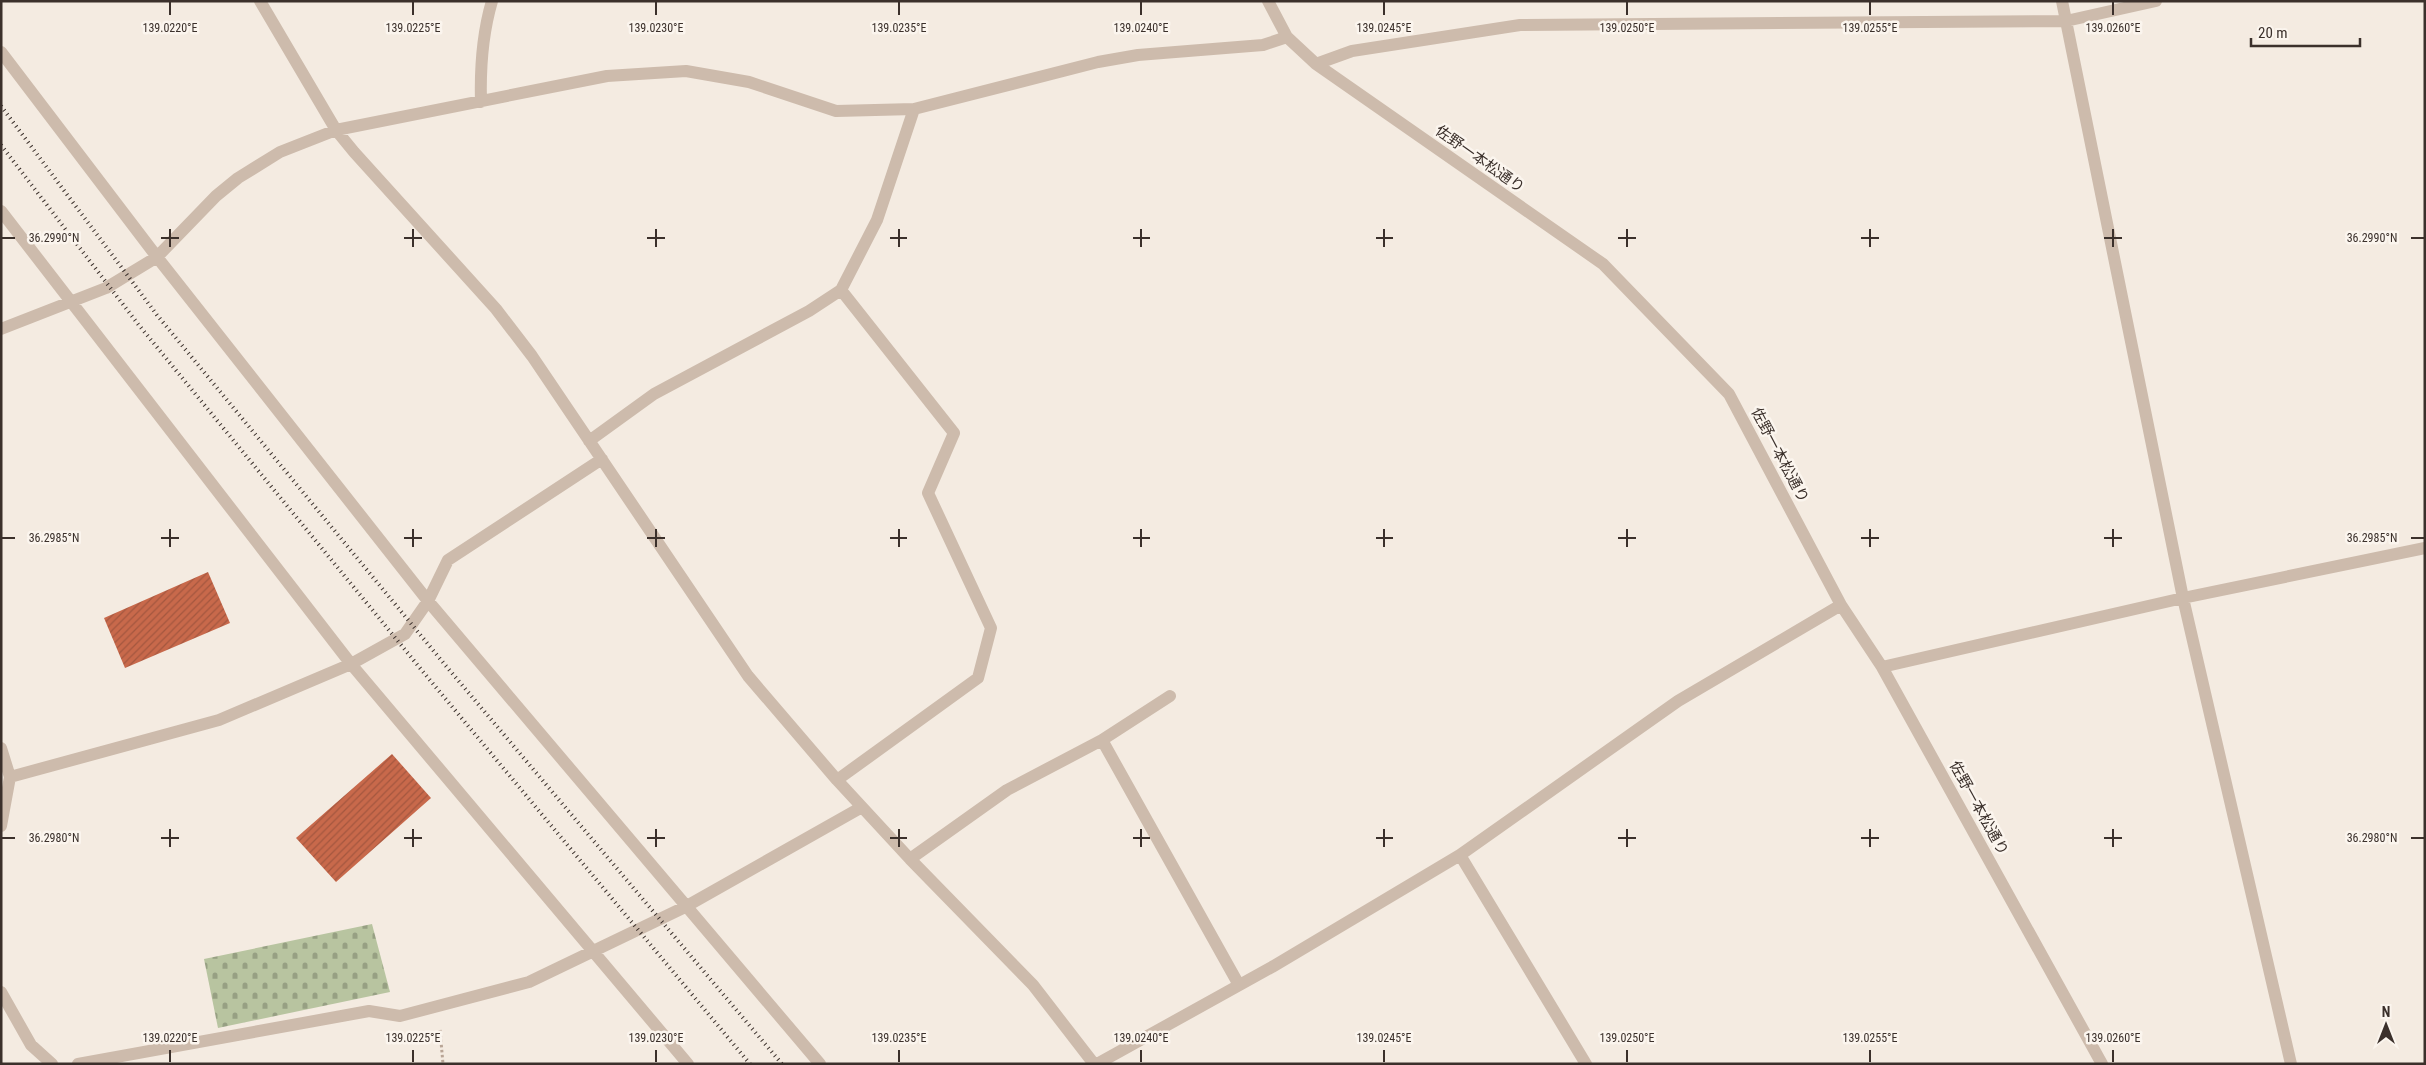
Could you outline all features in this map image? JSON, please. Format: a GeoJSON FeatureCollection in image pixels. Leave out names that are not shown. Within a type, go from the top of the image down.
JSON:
{"type":"FeatureCollection","features":[{"type":"Feature","properties":{"kind":"street"},"geometry":{"type":"LineString","coordinates":[[260,1],[336,130],[496,309],[532,356],[748,676],[837,780],[910,859],[1033,985],[1096,1064],[1239,985],[1460,855],[1678,701],[1841,605]]}},
{"type":"Feature","properties":{"kind":"street"},"geometry":{"type":"LineString","coordinates":[[481,102],[480,65],[486,22],[492,1]]}},
{"type":"Feature","properties":{"kind":"street","name":"佐野一本松通り"},"geometry":{"type":"LineString","coordinates":[[1268,1],[1287,37],[1316,64],[1603,264],[1729,394],[1841,605],[1882,667],[2102,1064]]}},
{"type":"Feature","properties":{"kind":"street"},"geometry":{"type":"LineString","coordinates":[[2062,1],[2183,598],[2291,1064]]}},
{"type":"Feature","properties":{"kind":"street"},"geometry":{"type":"LineString","coordinates":[[1316,64],[1352,51],[1520,25],[2066,21],[2156,1]]}},
{"type":"Feature","properties":{"kind":"street"},"geometry":{"type":"LineString","coordinates":[[1,329],[106,288],[158,257],[216,196],[238,178],[280,152],[336,130],[607,76],[686,71],[749,82],[836,111],[914,109],[1098,62],[1138,55],[1263,45],[1287,37]]}},
{"type":"Feature","properties":{"kind":"street"},"geometry":{"type":"LineString","coordinates":[[1,52],[158,257],[428,601],[685,907],[820,1064]]}},
{"type":"Feature","properties":{"kind":"street"},"geometry":{"type":"LineString","coordinates":[[589,441],[654,394],[809,311],[841,290],[877,220],[914,109]]}},
{"type":"Feature","properties":{"kind":"street"},"geometry":{"type":"LineString","coordinates":[[1,211],[351,664],[688,1064]]}},
{"type":"Feature","properties":{"kind":"street"},"geometry":{"type":"LineString","coordinates":[[837,780],[978,678],[991,628],[928,493],[954,433],[841,290]]}},
{"type":"Feature","properties":{"kind":"street"},"geometry":{"type":"LineString","coordinates":[[10,777],[219,720],[351,664],[405,634],[428,601],[448,560],[602,459]]}},
{"type":"Feature","properties":{"kind":"street"},"geometry":{"type":"LineString","coordinates":[[1882,667],[2183,598],[2425,548]]}},
{"type":"Feature","properties":{"kind":"street"},"geometry":{"type":"LineString","coordinates":[[910,859],[1007,790],[1102,740],[1170,696]]}},
{"type":"Feature","properties":{"kind":"street"},"geometry":{"type":"LineString","coordinates":[[1102,740],[1239,985]]}},
{"type":"Feature","properties":{"kind":"street"},"geometry":{"type":"LineString","coordinates":[[1,748],[10,777],[1,826]]}},
{"type":"Feature","properties":{"kind":"street"},"geometry":{"type":"LineString","coordinates":[[78,1064],[369,1011],[400,1016],[528,982],[595,952],[685,907],[862,807]]}},
{"type":"Feature","properties":{"kind":"street"},"geometry":{"type":"LineString","coordinates":[[1460,855],[1586,1064]]}},
{"type":"Feature","properties":{"kind":"street"},"geometry":{"type":"LineString","coordinates":[[1,992],[31,1045],[52,1064]]}},
{"type":"Feature","properties":{"kind":"path"},"geometry":{"type":"LineString","coordinates":[[438,1007],[444,1064]]}},
{"type":"Feature","properties":{"kind":"green space"},"geometry":{"type":"Polygon","coordinates":[[[372,924],[390,992],[218,1028],[204,959],[372,924]]]}},
{"type":"Feature","properties":{"kind":"building"},"geometry":{"type":"Polygon","coordinates":[[[208,572],[230,623],[125,668],[104,618],[208,572]]]}},
{"type":"Feature","properties":{"kind":"building"},"geometry":{"type":"Polygon","coordinates":[[[392,754],[431,798],[336,882],[296,838],[392,754]]]}},
{"type":"Feature","properties":{"kind":"railway"},"geometry":{"type":"LineString","coordinates":[[1,106],[157,315],[446,666],[782,1064]]}},
{"type":"Feature","properties":{"kind":"railway"},"geometry":{"type":"LineString","coordinates":[[1,145],[138,324],[429,679],[750,1064]]}}]}
